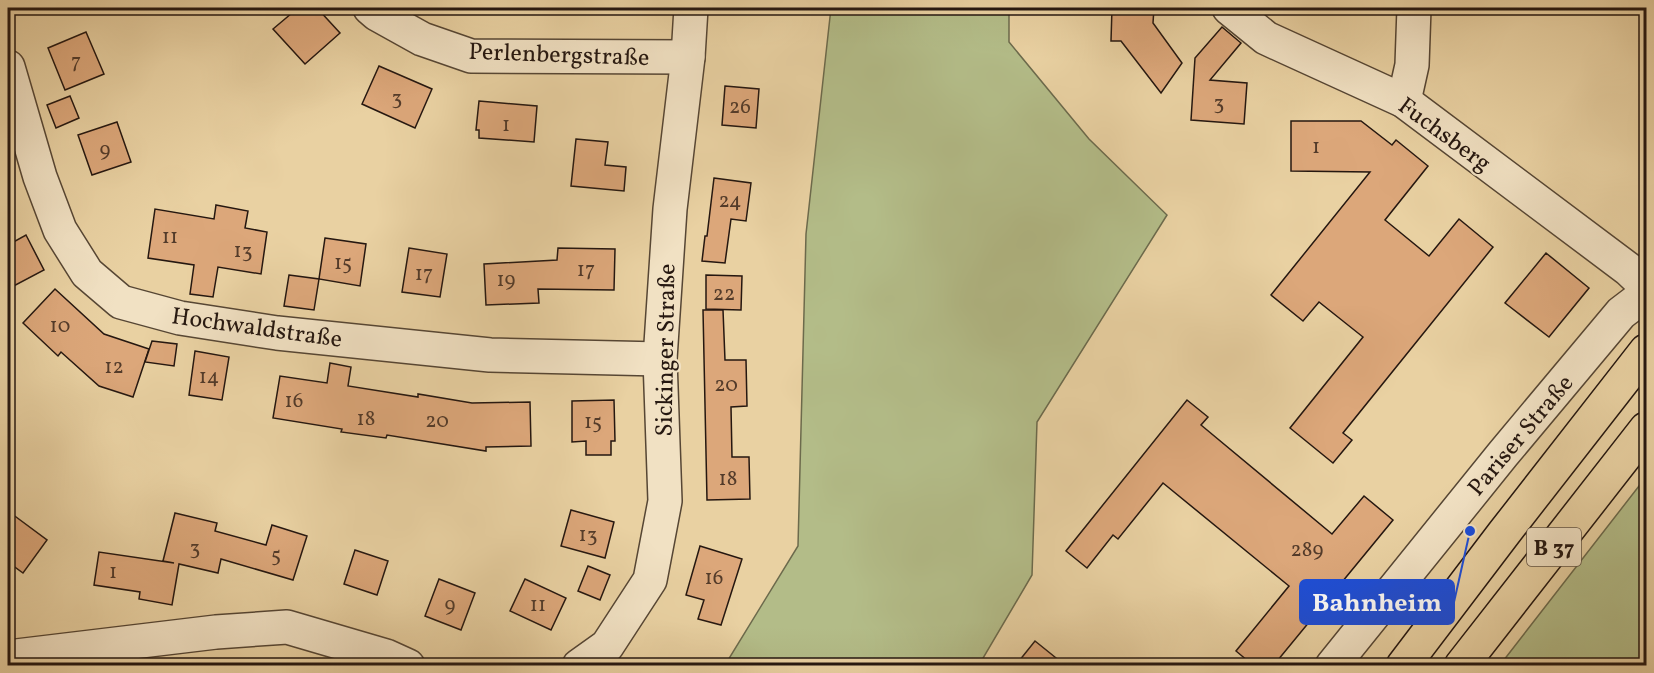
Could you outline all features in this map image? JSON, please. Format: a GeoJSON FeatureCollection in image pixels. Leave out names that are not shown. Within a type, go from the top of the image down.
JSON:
{"type":"FeatureCollection","features":[{"type":"Feature","properties":{"kind":"main road","name":"Pariser Straße"},"geometry":{"type":"LineString","coordinates":[[1403,666],[1647,351]]}},
{"type":"Feature","properties":{"kind":"main road","name":"B 37"},"geometry":{"type":"LineString","coordinates":[[1461,666],[1647,429]]}},
{"type":"Feature","properties":{"kind":"street","name":"Perlenbergstraße"},"geometry":{"type":"LineString","coordinates":[[370,8],[422,39],[471,56],[688,57]]}},
{"type":"Feature","properties":{"kind":"street","name":"Sickinger Straße"},"geometry":{"type":"LineString","coordinates":[[579,666],[607,646],[650,580],[665,501],[660,359],[670,209],[692,8]]}},
{"type":"Feature","properties":{"kind":"street","name":"Fuchsberg"},"geometry":{"type":"LineString","coordinates":[[1229,8],[1266,38],[1404,101],[1628,269],[1647,286]]}},
{"type":"Feature","properties":{"kind":"street"},"geometry":{"type":"LineString","coordinates":[[1404,101],[1412,65],[1414,8]]}},
{"type":"Feature","properties":{"kind":"street","name":"Hochwaldstraße"},"geometry":{"type":"LineString","coordinates":[[8,67],[40,177],[60,230],[87,273],[121,302],[180,318],[277,333],[490,355],[660,359]]}},
{"type":"Feature","properties":{"kind":"street","name":"Pariser Straße"},"geometry":{"type":"LineString","coordinates":[[1332,666],[1503,454],[1621,313],[1647,294]]}},
{"type":"Feature","properties":{"kind":"street"},"geometry":{"type":"LineString","coordinates":[[8,657],[216,632],[287,627],[386,656],[408,666]]}},
{"type":"Feature","properties":{"kind":"green space"},"geometry":{"type":"Polygon","coordinates":[[[831,8],[1009,8],[1009,42],[1089,139],[1167,215],[1037,422],[1032,575],[979,665],[725,665],[798,546],[806,234],[831,8]]]}},
{"type":"Feature","properties":{"kind":"green space"},"geometry":{"type":"Polygon","coordinates":[[[1646,477],[1646,665],[1500,665],[1646,477]]]}},
{"type":"Feature","properties":{"kind":"building"},"geometry":{"type":"Polygon","coordinates":[[[298,8],[317,8],[340,33],[305,64],[273,29],[298,8]]]}},
{"type":"Feature","properties":{"kind":"building"},"geometry":{"type":"Polygon","coordinates":[[[1112,8],[1154,8],[1153,23],[1182,63],[1161,93],[1121,41],[1111,41],[1112,8]]]}},
{"type":"Feature","properties":{"kind":"building"},"geometry":{"type":"Polygon","coordinates":[[[1222,27],[1241,43],[1210,80],[1247,83],[1244,124],[1191,120],[1195,58],[1222,27]]]}},
{"type":"Feature","properties":{"kind":"building"},"geometry":{"type":"Polygon","coordinates":[[[86,32],[104,74],[65,90],[48,48],[86,32]]]}},
{"type":"Feature","properties":{"kind":"building"},"geometry":{"type":"Polygon","coordinates":[[[379,66],[432,89],[415,128],[362,104],[379,66]]]}},
{"type":"Feature","properties":{"kind":"building"},"geometry":{"type":"Polygon","coordinates":[[[725,86],[759,89],[756,128],[722,125],[725,86]]]}},
{"type":"Feature","properties":{"kind":"building"},"geometry":{"type":"Polygon","coordinates":[[[70,96],[79,118],[56,128],[47,105],[70,96]]]}},
{"type":"Feature","properties":{"kind":"building"},"geometry":{"type":"Polygon","coordinates":[[[479,101],[537,106],[534,142],[479,138],[479,130],[476,130],[479,101]]]}},
{"type":"Feature","properties":{"kind":"building"},"geometry":{"type":"Polygon","coordinates":[[[1291,121],[1361,121],[1392,145],[1396,140],[1428,166],[1385,220],[1429,256],[1459,219],[1493,247],[1343,433],[1352,440],[1333,463],[1290,428],[1363,337],[1319,302],[1303,321],[1271,295],[1370,172],[1291,171],[1291,121]]]}},
{"type":"Feature","properties":{"kind":"building"},"geometry":{"type":"Polygon","coordinates":[[[117,122],[131,162],[92,175],[78,135],[117,122]]]}},
{"type":"Feature","properties":{"kind":"building"},"geometry":{"type":"Polygon","coordinates":[[[576,139],[608,142],[605,165],[626,167],[624,191],[571,186],[576,139]]]}},
{"type":"Feature","properties":{"kind":"building"},"geometry":{"type":"Polygon","coordinates":[[[714,178],[751,183],[746,221],[731,219],[725,263],[702,261],[714,178]]]}},
{"type":"Feature","properties":{"kind":"building"},"geometry":{"type":"Polygon","coordinates":[[[216,205],[248,211],[245,228],[267,232],[261,274],[218,267],[213,297],[190,294],[194,265],[148,258],[155,209],[214,219],[216,205]]]}},
{"type":"Feature","properties":{"kind":"building"},"geometry":{"type":"Polygon","coordinates":[[[26,235],[44,270],[8,289],[8,245],[26,235]]]}},
{"type":"Feature","properties":{"kind":"building"},"geometry":{"type":"Polygon","coordinates":[[[325,238],[366,244],[360,286],[319,279],[325,238]]]}},
{"type":"Feature","properties":{"kind":"building"},"geometry":{"type":"Polygon","coordinates":[[[409,248],[447,254],[440,297],[402,292],[409,248]]]}},
{"type":"Feature","properties":{"kind":"building"},"geometry":{"type":"Polygon","coordinates":[[[558,248],[615,249],[614,290],[538,289],[539,303],[486,305],[484,264],[557,260],[558,248]]]}},
{"type":"Feature","properties":{"kind":"building"},"geometry":{"type":"Polygon","coordinates":[[[1546,253],[1589,288],[1549,337],[1505,303],[1546,253]]]}},
{"type":"Feature","properties":{"kind":"building"},"geometry":{"type":"Polygon","coordinates":[[[289,275],[319,279],[314,310],[284,306],[289,275]]]}},
{"type":"Feature","properties":{"kind":"building"},"geometry":{"type":"Polygon","coordinates":[[[706,275],[742,276],[741,310],[706,309],[706,275]]]}},
{"type":"Feature","properties":{"kind":"building"},"geometry":{"type":"Polygon","coordinates":[[[55,289],[104,334],[149,349],[133,397],[99,386],[61,352],[58,356],[23,323],[55,289]]]}},
{"type":"Feature","properties":{"kind":"building"},"geometry":{"type":"Polygon","coordinates":[[[703,310],[723,310],[725,360],[746,360],[747,406],[731,407],[732,457],[749,457],[750,499],[707,500],[703,310]]]}},
{"type":"Feature","properties":{"kind":"building"},"geometry":{"type":"Polygon","coordinates":[[[152,341],[177,344],[174,366],[145,362],[152,341]]]}},
{"type":"Feature","properties":{"kind":"building"},"geometry":{"type":"Polygon","coordinates":[[[195,351],[229,357],[222,400],[189,395],[195,351]]]}},
{"type":"Feature","properties":{"kind":"building"},"geometry":{"type":"Polygon","coordinates":[[[330,363],[351,367],[348,386],[472,403],[530,402],[531,446],[486,447],[486,451],[387,435],[386,438],[341,432],[342,429],[273,418],[280,376],[327,383],[330,363]]]}},
{"type":"Feature","properties":{"kind":"building"},"geometry":{"type":"Polygon","coordinates":[[[614,400],[615,441],[611,441],[611,455],[586,455],[586,441],[572,442],[572,401],[614,400]]]}},
{"type":"Feature","properties":{"kind":"building"},"geometry":{"type":"Polygon","coordinates":[[[1187,400],[1208,417],[1201,425],[1332,534],[1364,496],[1393,520],[1273,666],[1254,666],[1236,651],[1289,586],[1163,483],[1118,539],[1113,535],[1087,568],[1066,551],[1187,400]]]}},
{"type":"Feature","properties":{"kind":"building"},"geometry":{"type":"Polygon","coordinates":[[[571,510],[614,522],[605,558],[561,546],[571,510]]]}},
{"type":"Feature","properties":{"kind":"building"},"geometry":{"type":"Polygon","coordinates":[[[8,511],[47,540],[23,573],[8,562],[8,511]]]}},
{"type":"Feature","properties":{"kind":"building"},"geometry":{"type":"Polygon","coordinates":[[[175,513],[217,523],[215,531],[266,545],[272,525],[307,536],[293,580],[221,559],[218,573],[179,564],[172,605],[139,599],[140,592],[94,585],[99,552],[174,563],[163,561],[175,513]]]}},
{"type":"Feature","properties":{"kind":"building"},"geometry":{"type":"Polygon","coordinates":[[[700,546],[742,559],[721,625],[698,619],[704,600],[686,595],[700,546]]]}},
{"type":"Feature","properties":{"kind":"building"},"geometry":{"type":"Polygon","coordinates":[[[355,550],[388,561],[377,595],[344,584],[355,550]]]}},
{"type":"Feature","properties":{"kind":"building"},"geometry":{"type":"Polygon","coordinates":[[[588,566],[610,575],[600,600],[578,591],[588,566]]]}},
{"type":"Feature","properties":{"kind":"building"},"geometry":{"type":"Polygon","coordinates":[[[439,579],[475,593],[461,630],[425,616],[439,579]]]}},
{"type":"Feature","properties":{"kind":"building"},"geometry":{"type":"Polygon","coordinates":[[[525,579],[566,598],[551,630],[510,611],[525,579]]]}},
{"type":"Feature","properties":{"kind":"building"},"geometry":{"type":"Polygon","coordinates":[[[1035,641],[1066,666],[1015,666],[1035,641]]]}},
{"type":"Feature","properties":{"kind":"place","name":"Bahnheim"},"geometry":{"type":"Point","coordinates":[1470,531]}}]}
